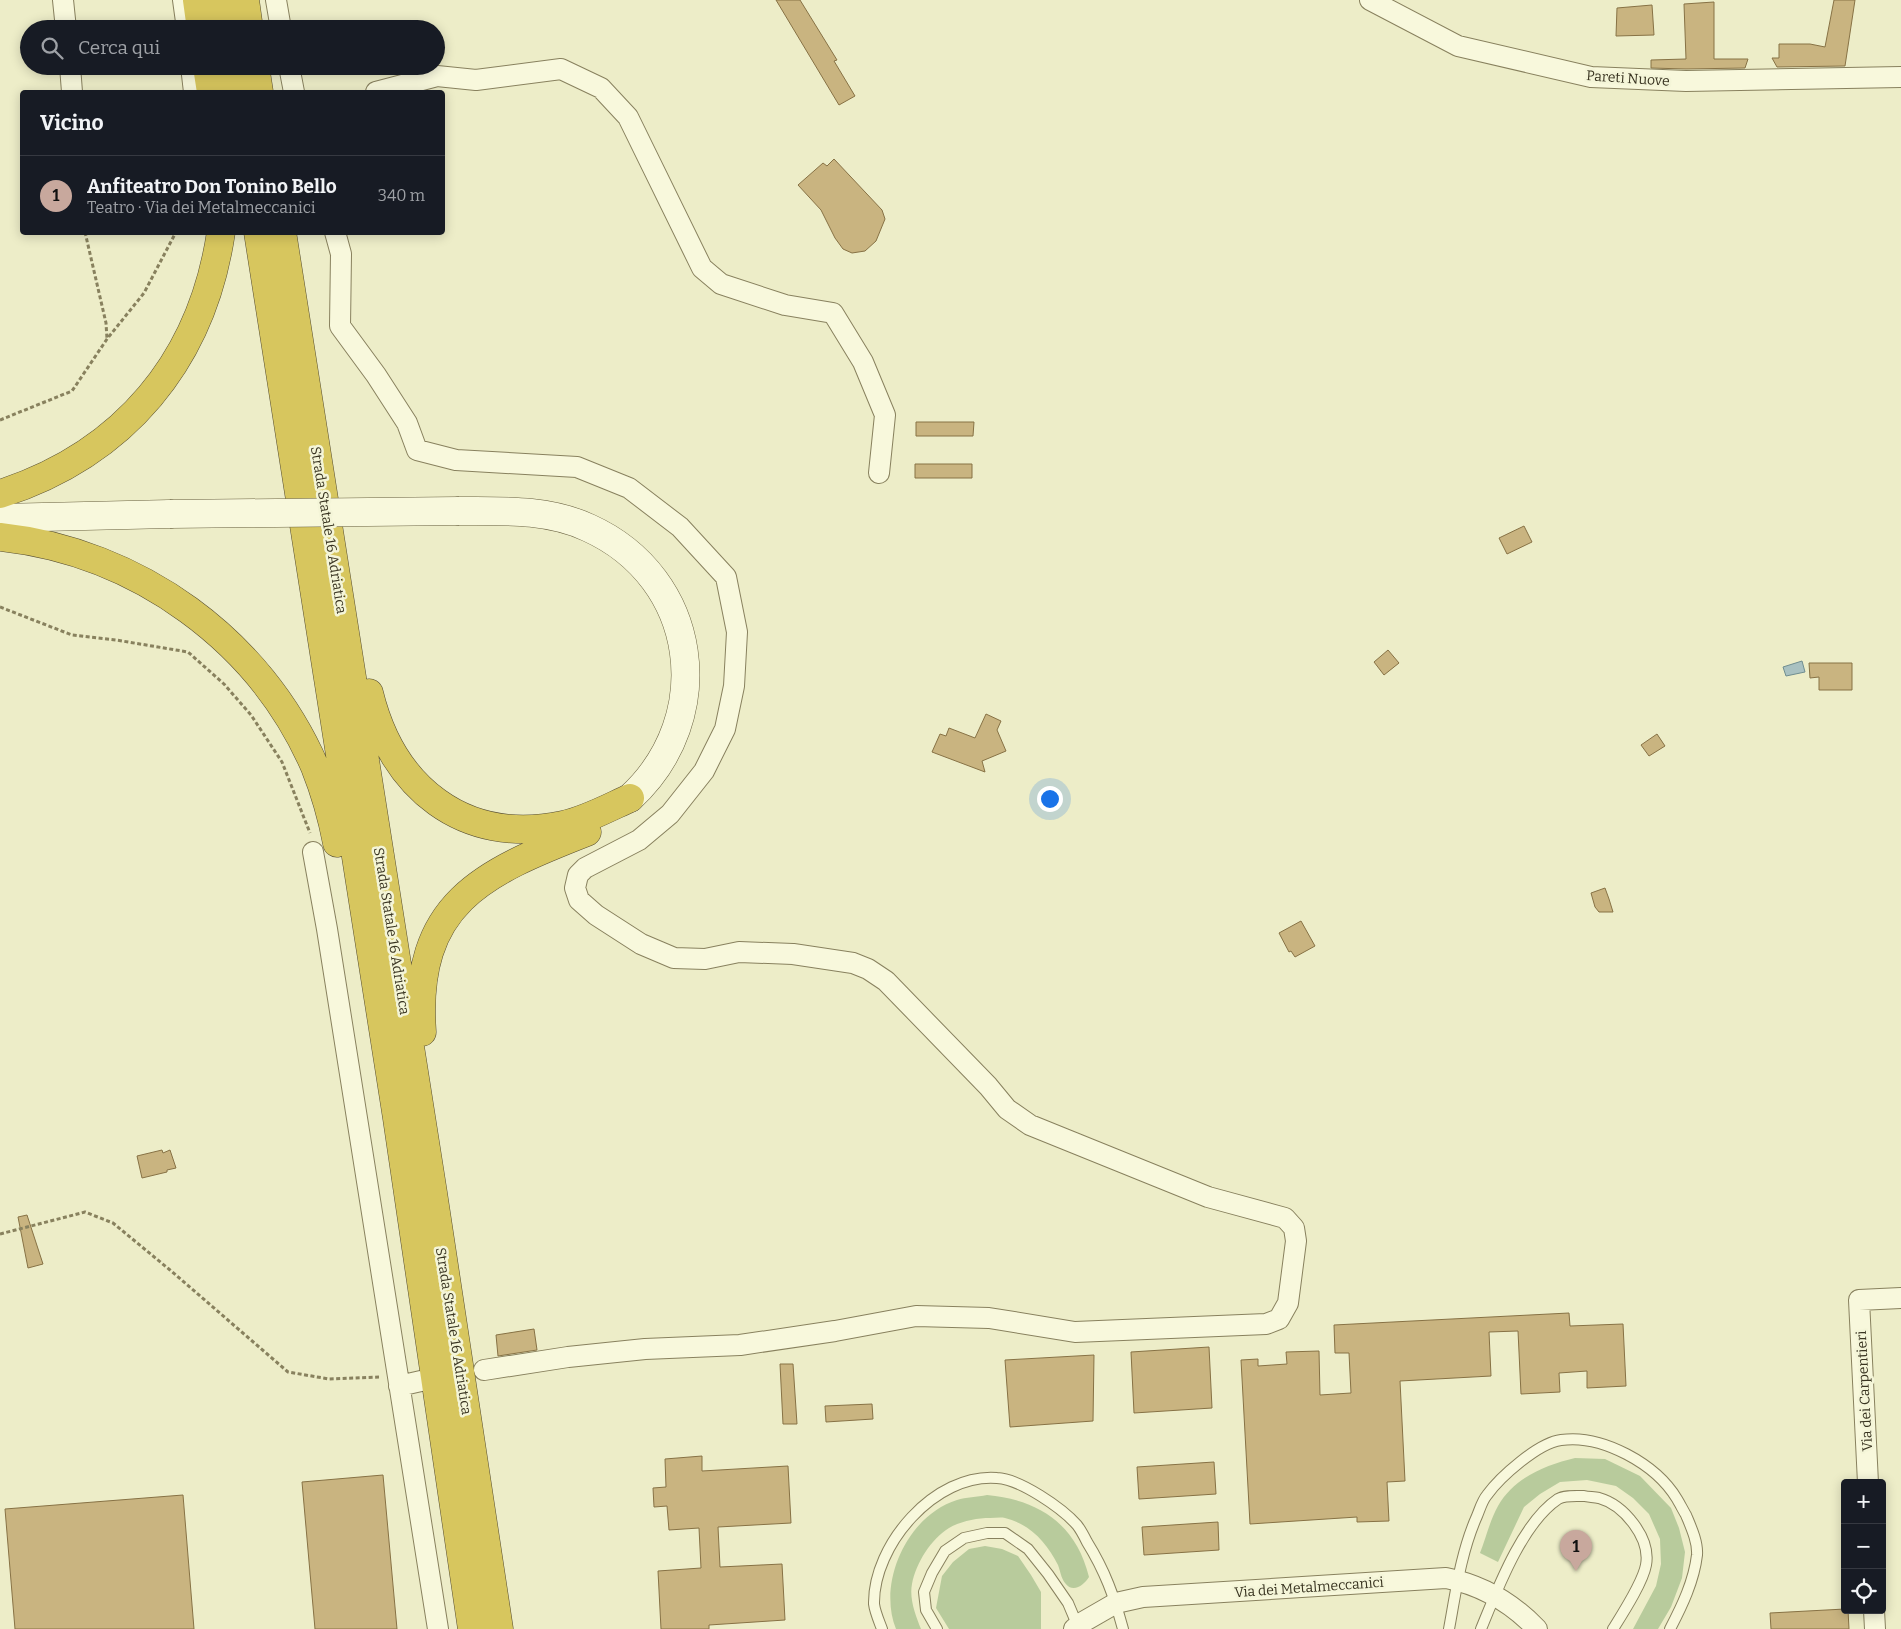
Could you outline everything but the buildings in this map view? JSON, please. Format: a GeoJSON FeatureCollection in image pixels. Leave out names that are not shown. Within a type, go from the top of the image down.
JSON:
{"type":"FeatureCollection","features":[{"type":"Feature","properties":{"kind":"highway"},"geometry":{"type":"LineString","coordinates":[[197,0],[200,20]]}},
{"type":"Feature","properties":{"kind":"highway"},"geometry":{"type":"LineString","coordinates":[[222,0],[225,20]]}},
{"type":"Feature","properties":{"kind":"highway"},"geometry":{"type":"LineString","coordinates":[[245,0],[248,20]]}},
{"type":"Feature","properties":{"kind":"highway"},"geometry":{"type":"LineString","coordinates":[[208,75],[211,90]]}},
{"type":"Feature","properties":{"kind":"highway"},"geometry":{"type":"LineString","coordinates":[[233,75],[236,90]]}},
{"type":"Feature","properties":{"kind":"highway"},"geometry":{"type":"LineString","coordinates":[[256,75],[259,90]]}},
{"type":"Feature","properties":{"kind":"highway"},"geometry":{"type":"LineString","coordinates":[[0,494],[49,475],[86,454],[118,430],[147,400],[174,364],[197,320],[212,278],[220,235]]}},
{"type":"Feature","properties":{"kind":"highway","name":"Strada Statale 16 Adriatica"},"geometry":{"type":"LineString","coordinates":[[258,235],[398,1118],[472,1629]]}},
{"type":"Feature","properties":{"kind":"highway","name":"Strada Statale 16 Adriatica"},"geometry":{"type":"LineString","coordinates":[[282,235],[433,1193],[499,1629]]}},
{"type":"Feature","properties":{"kind":"highway"},"geometry":{"type":"LineString","coordinates":[[328,530],[377,722],[395,759],[423,791],[443,806],[467,818],[494,826],[516,829],[542,828],[572,822],[630,798]]}},
{"type":"Feature","properties":{"kind":"highway"},"geometry":{"type":"LineString","coordinates":[[0,537],[38,543],[79,554],[118,568],[152,586],[194,613],[221,636],[256,672],[278,700],[307,750],[329,807],[398,1118]]}},
{"type":"Feature","properties":{"kind":"highway"},"geometry":{"type":"LineString","coordinates":[[433,1193],[421,996],[425,965],[438,932],[458,903],[478,885],[505,867],[593,830],[610,818],[630,798]]}},
{"type":"Feature","properties":{"kind":"main road"},"geometry":{"type":"LineString","coordinates":[[0,518],[459,511],[531,513],[555,516],[579,523],[603,535],[627,551],[649,573],[663,594],[674,616],[684,651],[685,700],[679,725],[664,758],[649,779],[630,798]]}},
{"type":"Feature","properties":{"kind":"street"},"geometry":{"type":"LineString","coordinates":[[63,0],[65,20]]}},
{"type":"Feature","properties":{"kind":"street"},"geometry":{"type":"LineString","coordinates":[[183,0],[186,20]]}},
{"type":"Feature","properties":{"kind":"street"},"geometry":{"type":"LineString","coordinates":[[276,0],[279,20]]}},
{"type":"Feature","properties":{"kind":"street","name":"Pareti Nuove"},"geometry":{"type":"LineString","coordinates":[[1370,0],[1458,46],[1591,77],[1686,81],[1901,77]]}},
{"type":"Feature","properties":{"kind":"street"},"geometry":{"type":"LineString","coordinates":[[384,90],[437,76],[476,80],[561,70],[601,88],[628,117],[702,268],[721,284],[785,306],[833,313],[863,362],[885,415],[879,473]]}},
{"type":"Feature","properties":{"kind":"street"},"geometry":{"type":"LineString","coordinates":[[71,75],[72,90]]}},
{"type":"Feature","properties":{"kind":"street"},"geometry":{"type":"LineString","coordinates":[[192,75],[194,90]]}},
{"type":"Feature","properties":{"kind":"street"},"geometry":{"type":"LineString","coordinates":[[291,75],[294,90]]}},
{"type":"Feature","properties":{"kind":"street"},"geometry":{"type":"LineString","coordinates":[[336,235],[341,254],[340,326],[376,374],[407,423],[417,450],[456,460],[577,467],[629,488],[680,527],[726,577],[737,632],[734,686],[725,729],[704,771],[670,814],[639,840],[585,868],[578,875],[575,888],[579,900],[596,915],[641,944],[674,958],[705,959],[739,952],[793,954],[853,963],[868,969],[886,981],[988,1086],[1007,1109],[1030,1125],[1208,1196],[1285,1218],[1294,1228],[1296,1241],[1288,1303],[1278,1319],[1266,1324],[1075,1332],[989,1318],[916,1316],[835,1331],[740,1345],[645,1349],[568,1357],[484,1370]]}},
{"type":"Feature","properties":{"kind":"street"},"geometry":{"type":"LineString","coordinates":[[311,843],[327,929],[438,1629]]}},
{"type":"Feature","properties":{"kind":"street","name":"Via dei Carpentieri"},"geometry":{"type":"LineString","coordinates":[[1868,1479],[1860,1300],[1901,1298]]}},
{"type":"Feature","properties":{"kind":"street"},"geometry":{"type":"LineString","coordinates":[[398,1381],[421,1381]]}},
{"type":"Feature","properties":{"kind":"street","name":"Via dei Metalmeccanici"},"geometry":{"type":"LineString","coordinates":[[1077,1628],[1116,1603],[1143,1597],[1446,1578],[1457,1580],[1495,1595],[1522,1613],[1537,1629]]}},
{"type":"Feature","properties":{"kind":"street"},"geometry":{"type":"LineString","coordinates":[[1874,1614],[1875,1629]]}},
{"type":"Feature","properties":{"kind":"lane"},"geometry":{"type":"LineString","coordinates":[[1449,1629],[1457,1580],[1467,1538],[1486,1496],[1506,1474],[1532,1453],[1560,1440],[1588,1440],[1616,1448],[1652,1470],[1676,1497],[1693,1530],[1697,1554],[1692,1581],[1670,1629]]}},
{"type":"Feature","properties":{"kind":"lane"},"geometry":{"type":"LineString","coordinates":[[882,1629],[874,1605],[876,1581],[888,1547],[909,1518],[942,1492],[969,1480],[998,1478],[1027,1487],[1055,1506],[1078,1526],[1101,1564],[1116,1603],[1123,1629]]}},
{"type":"Feature","properties":{"kind":"lane"},"geometry":{"type":"LineString","coordinates":[[1481,1629],[1520,1543],[1538,1517],[1559,1498],[1576,1496],[1600,1498],[1620,1510],[1636,1529],[1646,1548],[1646,1566],[1634,1594],[1613,1629]]}},
{"type":"Feature","properties":{"kind":"lane"},"geometry":{"type":"LineString","coordinates":[[937,1629],[926,1610],[924,1592],[932,1572],[945,1552],[964,1538],[987,1533],[1005,1533],[1028,1549],[1068,1603],[1077,1628]]}},
{"type":"Feature","properties":{"kind":"path"},"geometry":{"type":"LineString","coordinates":[[86,235],[106,323],[107,339]]}},
{"type":"Feature","properties":{"kind":"path"},"geometry":{"type":"LineString","coordinates":[[0,420],[72,391],[107,339],[144,293],[174,235]]}},
{"type":"Feature","properties":{"kind":"path"},"geometry":{"type":"LineString","coordinates":[[0,607],[72,635],[188,652],[224,684],[252,715],[282,762],[311,843]]}},
{"type":"Feature","properties":{"kind":"path"},"geometry":{"type":"LineString","coordinates":[[0,1234],[85,1212],[113,1224],[170,1270],[288,1372],[329,1379],[398,1381]]}},
{"type":"Feature","properties":{"kind":"green space"},"geometry":{"type":"Polygon","coordinates":[[[1575,1458],[1605,1459],[1640,1476],[1671,1508],[1679,1528],[1685,1552],[1682,1578],[1671,1607],[1658,1629],[1633,1629],[1656,1586],[1661,1564],[1660,1539],[1649,1514],[1633,1498],[1616,1486],[1587,1480],[1560,1482],[1540,1494],[1524,1507],[1498,1562],[1480,1553],[1495,1511],[1505,1496],[1521,1480],[1542,1469],[1575,1458]]]}},
{"type":"Feature","properties":{"kind":"green space"},"geometry":{"type":"Polygon","coordinates":[[[987,1495],[1023,1502],[1053,1518],[1065,1529],[1075,1543],[1083,1558],[1089,1577],[1078,1587],[1071,1588],[1068,1586],[1062,1579],[1058,1565],[1049,1549],[1030,1530],[1014,1521],[1000,1518],[964,1522],[949,1528],[936,1538],[925,1552],[917,1568],[912,1584],[911,1596],[921,1629],[896,1629],[891,1611],[894,1571],[901,1552],[911,1535],[924,1520],[940,1508],[960,1499],[987,1495]]]}},
{"type":"Feature","properties":{"kind":"green space"},"geometry":{"type":"Polygon","coordinates":[[[985,1546],[1002,1549],[1018,1556],[1031,1575],[1041,1592],[1041,1629],[949,1629],[936,1608],[942,1576],[953,1562],[969,1549],[985,1546]]]}},
{"type":"Feature","properties":{"kind":"water"},"geometry":{"type":"Polygon","coordinates":[[[1802,661],[1805,672],[1786,676],[1783,667],[1802,661]]]}},
{"type":"Feature","properties":{"kind":"place","name":"Anfiteatro Don Tonino Bello"},"geometry":{"type":"Point","coordinates":[1576,1571]}}]}
